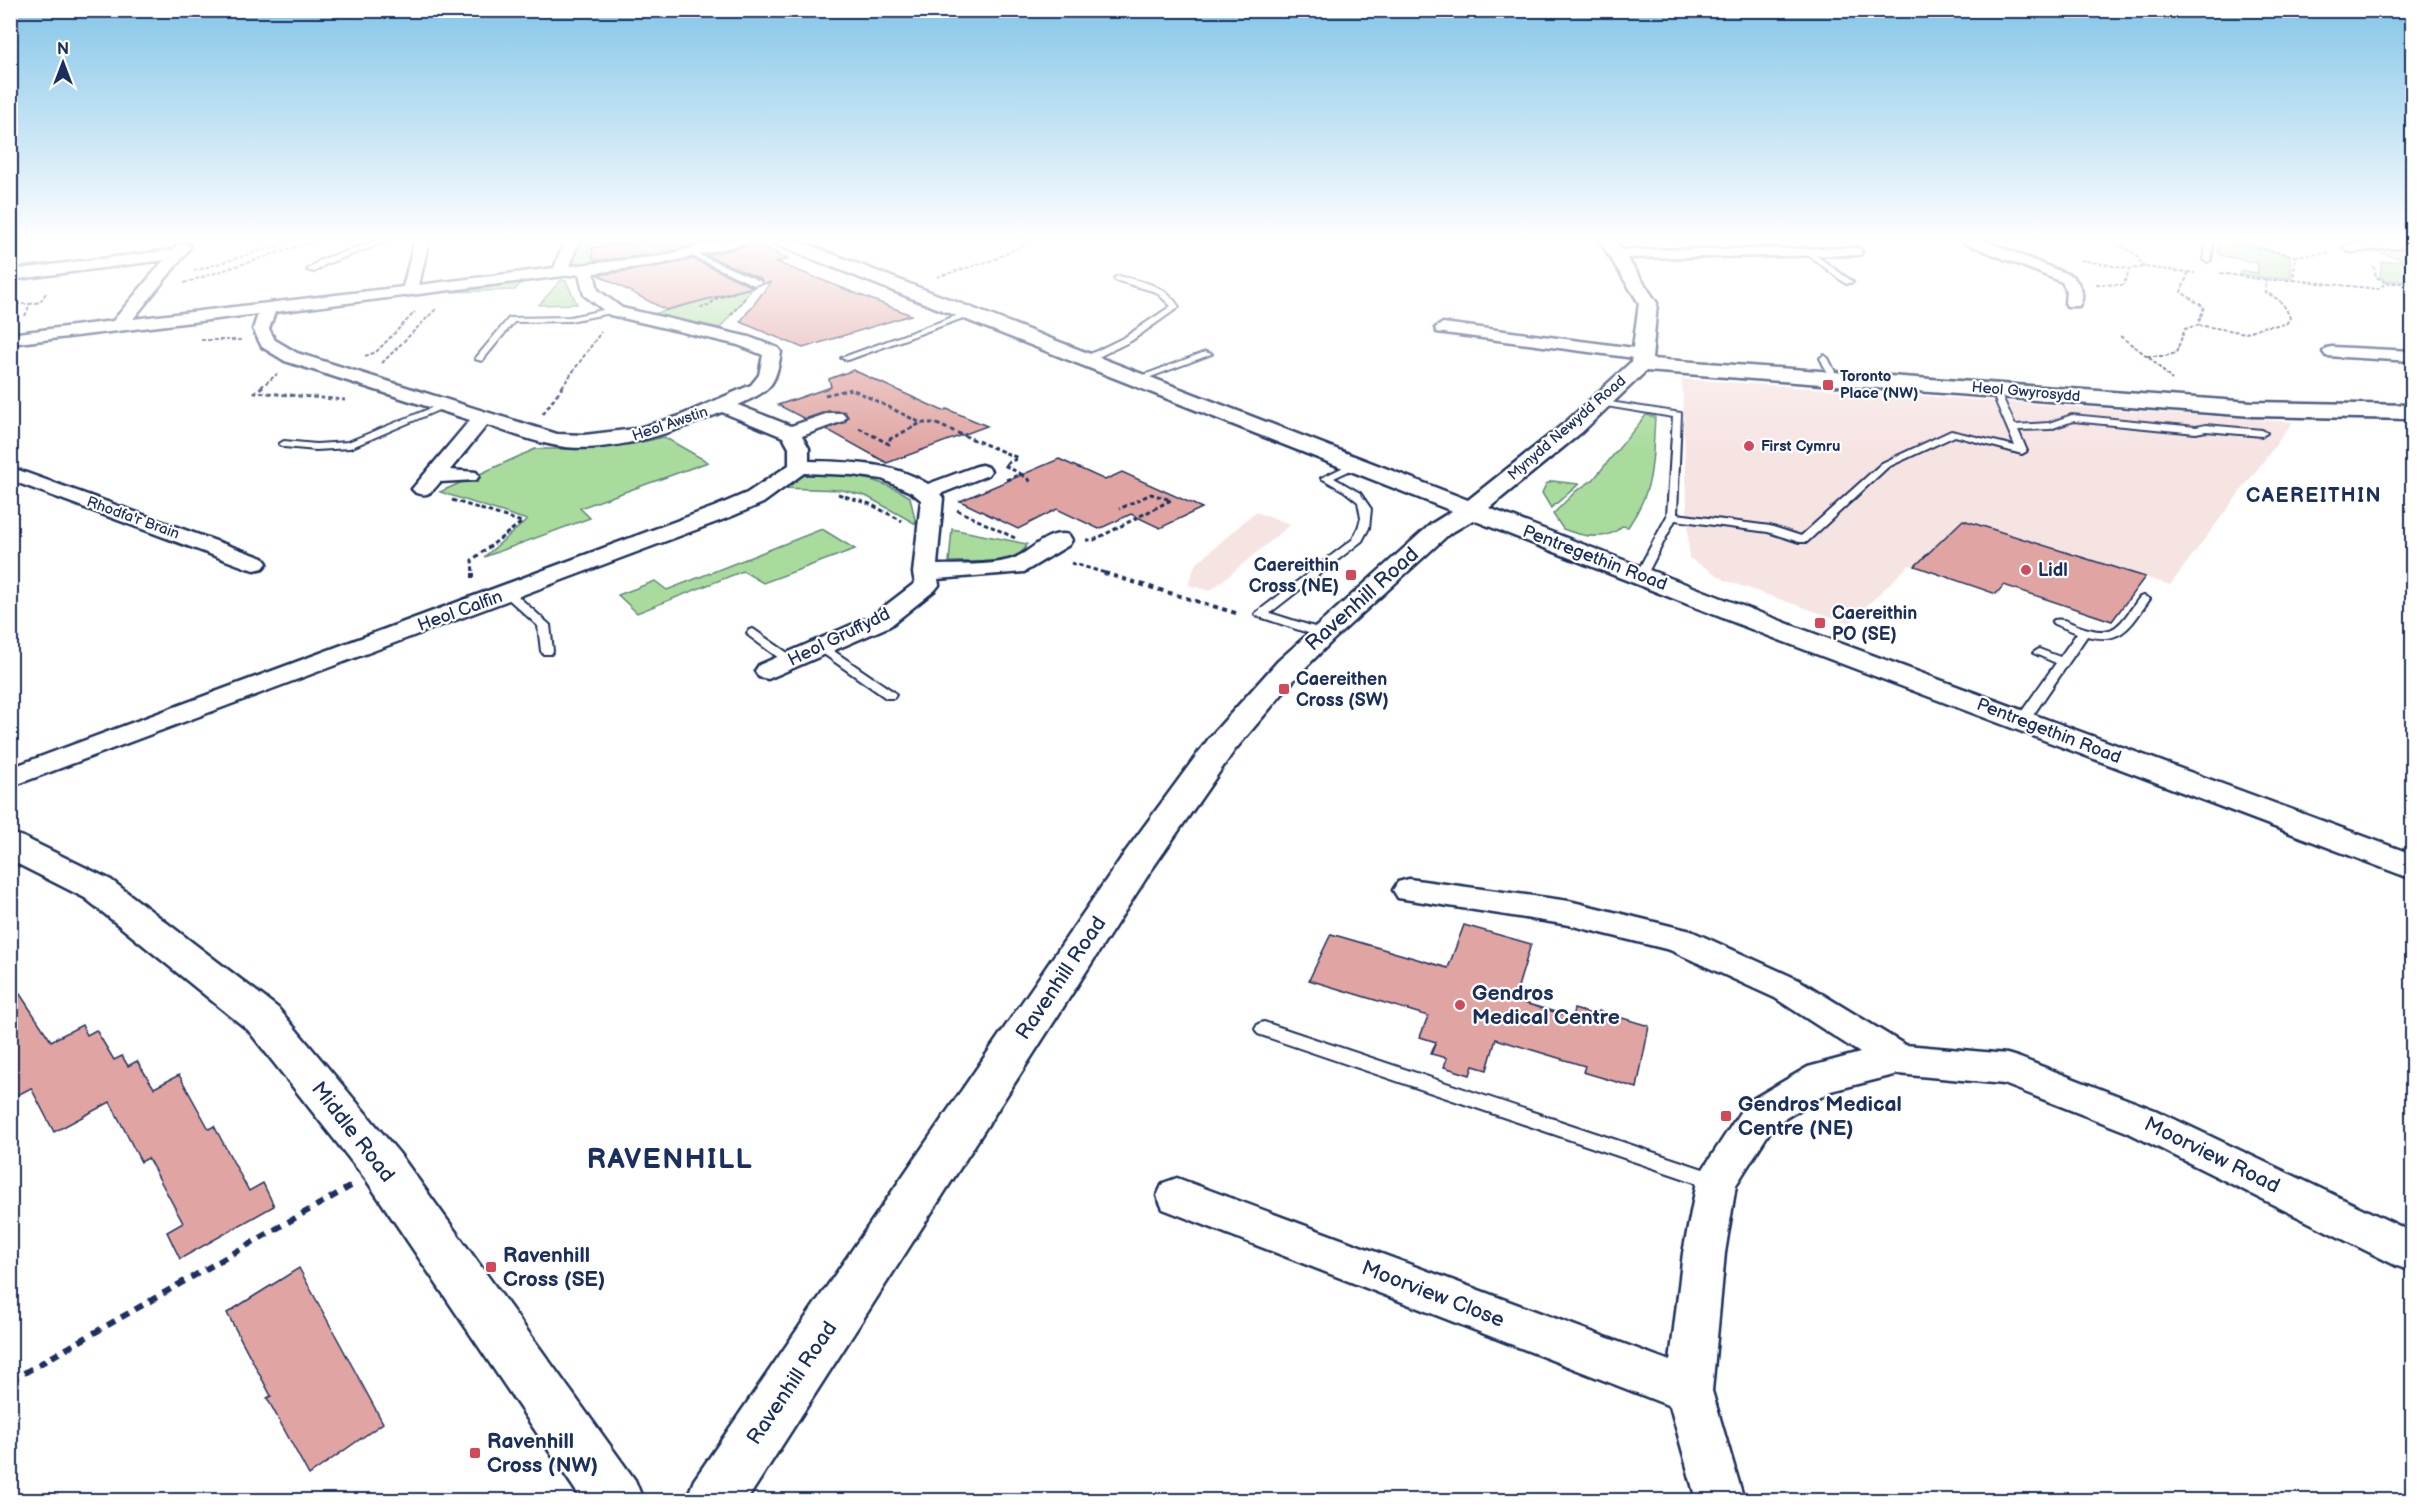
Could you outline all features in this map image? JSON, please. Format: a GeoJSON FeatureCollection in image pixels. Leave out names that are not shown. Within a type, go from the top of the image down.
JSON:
{"type":"FeatureCollection","features":[{"type":"Feature","properties":{"kind":"street"},"geometry":{"type":"LineString","coordinates":[[120,324],[131,311]]}},
{"type":"Feature","properties":{"kind":"street"},"geometry":{"type":"LineString","coordinates":[[14,338],[237,311]]}},
{"type":"Feature","properties":{"kind":"street","name":"Heol Awstin"},"geometry":{"type":"LineString","coordinates":[[267,311],[261,329],[268,344],[291,357],[555,440],[582,442],[622,440],[656,431],[758,389],[768,376],[772,352],[743,341],[614,311]]}},
{"type":"Feature","properties":{"kind":"street","name":"Pentregethin Road"},"geometry":{"type":"LineString","coordinates":[[961,311],[1641,576],[2412,867]]}},
{"type":"Feature","properties":{"kind":"street"},"geometry":{"type":"LineString","coordinates":[[1443,328],[1641,359],[1647,311]]}},
{"type":"Feature","properties":{"kind":"street"},"geometry":{"type":"LineString","coordinates":[[2331,352],[2412,356]]}},
{"type":"Feature","properties":{"kind":"street","name":"Heol Gwyrosydd"},"geometry":{"type":"LineString","coordinates":[[1641,359],[1834,378],[2198,405],[2339,412],[2412,412]]}},
{"type":"Feature","properties":{"kind":"street","name":"Mynydd Newydd Road"},"geometry":{"type":"LineString","coordinates":[[1471,510],[1574,427],[1641,359]]}},
{"type":"Feature","properties":{"kind":"street"},"geometry":{"type":"LineString","coordinates":[[722,405],[791,433],[799,447],[799,467],[883,473],[919,485],[929,495],[981,471],[958,458]]}},
{"type":"Feature","properties":{"kind":"street"},"geometry":{"type":"LineString","coordinates":[[791,433],[837,417]]}},
{"type":"Feature","properties":{"kind":"street"},"geometry":{"type":"LineString","coordinates":[[429,482],[482,418]]}},
{"type":"Feature","properties":{"kind":"street","name":"Heol Calfin"},"geometry":{"type":"LineString","coordinates":[[10,778],[722,512],[755,498],[799,467]]}},
{"type":"Feature","properties":{"kind":"street","name":"Rhodfa'r Brain"},"geometry":{"type":"LineString","coordinates":[[10,473],[255,563]]}},
{"type":"Feature","properties":{"kind":"street"},"geometry":{"type":"LineString","coordinates":[[429,482],[469,476]]}},
{"type":"Feature","properties":{"kind":"street","name":"Heol Gruffydd"},"geometry":{"type":"LineString","coordinates":[[768,671],[881,621],[927,585],[925,573],[929,495]]}},
{"type":"Feature","properties":{"kind":"street","name":"Ravenhill Road"},"geometry":{"type":"LineString","coordinates":[[714,1500],[1189,787],[1222,744],[1274,684],[1323,634],[1440,529],[1471,510]]}},
{"type":"Feature","properties":{"kind":"street"},"geometry":{"type":"LineString","coordinates":[[925,573],[1016,567],[1051,545]]}},
{"type":"Feature","properties":{"kind":"street","name":"Middle Road"},"geometry":{"type":"LineString","coordinates":[[10,845],[98,890],[263,1019],[383,1167],[615,1500]]}},
{"type":"Feature","properties":{"kind":"street"},"geometry":{"type":"LineString","coordinates":[[1409,890],[1569,913],[1679,940],[1787,989],[1898,1059]]}},
{"type":"Feature","properties":{"kind":"street"},"geometry":{"type":"LineString","coordinates":[[1720,1500],[1689,1391],[1704,1253],[1718,1181],[1760,1114],[1821,1078],[1898,1059]]}},
{"type":"Feature","properties":{"kind":"street","name":"Moorview Road"},"geometry":{"type":"LineString","coordinates":[[1898,1059],[2007,1069],[2141,1120],[2412,1252]]}},
{"type":"Feature","properties":{"kind":"street","name":"Moorview Close"},"geometry":{"type":"LineString","coordinates":[[1177,1196],[1689,1391]]}},
{"type":"Feature","properties":{"kind":"lane"},"geometry":{"type":"LineString","coordinates":[[479,358],[512,320],[570,319],[614,311]]}},
{"type":"Feature","properties":{"kind":"lane"},"geometry":{"type":"LineString","coordinates":[[1087,359],[1128,339],[1170,311]]}},
{"type":"Feature","properties":{"kind":"lane"},"geometry":{"type":"LineString","coordinates":[[845,358],[970,314]]}},
{"type":"Feature","properties":{"kind":"lane"},"geometry":{"type":"LineString","coordinates":[[1137,380],[1208,354]]}},
{"type":"Feature","properties":{"kind":"lane"},"geometry":{"type":"LineString","coordinates":[[1824,358],[1834,378]]}},
{"type":"Feature","properties":{"kind":"lane"},"geometry":{"type":"LineString","coordinates":[[1672,516],[1770,529],[1803,540],[1885,465],[1954,433],[2022,451],[1995,390]]}},
{"type":"Feature","properties":{"kind":"lane"},"geometry":{"type":"LineString","coordinates":[[1600,402],[1678,415],[1672,516],[1641,576]]}},
{"type":"Feature","properties":{"kind":"lane"},"geometry":{"type":"LineString","coordinates":[[284,444],[316,447],[350,445],[444,406]]}},
{"type":"Feature","properties":{"kind":"lane"},"geometry":{"type":"LineString","coordinates":[[2012,428],[2050,426],[2072,418],[2196,430],[2206,428],[2262,433]]}},
{"type":"Feature","properties":{"kind":"lane"},"geometry":{"type":"LineString","coordinates":[[1261,614],[1357,541],[1367,525],[1365,506],[1354,492],[1326,478],[1354,465]]}},
{"type":"Feature","properties":{"kind":"lane"},"geometry":{"type":"LineString","coordinates":[[496,597],[544,625],[547,651]]}},
{"type":"Feature","properties":{"kind":"lane"},"geometry":{"type":"LineString","coordinates":[[2058,622],[2083,633],[2107,635],[2116,632],[2144,599]]}},
{"type":"Feature","properties":{"kind":"lane"},"geometry":{"type":"LineString","coordinates":[[1261,614],[1323,634]]}},
{"type":"Feature","properties":{"kind":"lane"},"geometry":{"type":"LineString","coordinates":[[753,633],[791,661]]}},
{"type":"Feature","properties":{"kind":"lane"},"geometry":{"type":"LineString","coordinates":[[2022,721],[2083,633]]}},
{"type":"Feature","properties":{"kind":"lane"},"geometry":{"type":"LineString","coordinates":[[822,647],[890,695]]}},
{"type":"Feature","properties":{"kind":"lane"},"geometry":{"type":"LineString","coordinates":[[2039,653],[2063,662]]}},
{"type":"Feature","properties":{"kind":"lane"},"geometry":{"type":"LineString","coordinates":[[1263,1029],[1718,1181]]}},
{"type":"Feature","properties":{"kind":"path"},"geometry":{"type":"LineString","coordinates":[[14,338],[27,311]]}},
{"type":"Feature","properties":{"kind":"path"},"geometry":{"type":"LineString","coordinates":[[331,369],[376,352],[416,311]]}},
{"type":"Feature","properties":{"kind":"path"},"geometry":{"type":"LineString","coordinates":[[365,380],[434,311]]}},
{"type":"Feature","properties":{"kind":"path"},"geometry":{"type":"LineString","coordinates":[[530,432],[614,311]]}},
{"type":"Feature","properties":{"kind":"path"},"geometry":{"type":"LineString","coordinates":[[656,321],[692,311]]}},
{"type":"Feature","properties":{"kind":"path"},"geometry":{"type":"LineString","coordinates":[[712,334],[735,311]]}},
{"type":"Feature","properties":{"kind":"path"},"geometry":{"type":"LineString","coordinates":[[2198,325],[2203,311]]}},
{"type":"Feature","properties":{"kind":"path"},"geometry":{"type":"LineString","coordinates":[[2147,356],[2176,353],[2185,329],[2198,325],[2246,333],[2261,327],[2286,324],[2290,318],[2287,311]]}},
{"type":"Feature","properties":{"kind":"path"},"geometry":{"type":"LineString","coordinates":[[2120,336],[2147,356],[2198,405]]}},
{"type":"Feature","properties":{"kind":"path"},"geometry":{"type":"LineString","coordinates":[[822,396],[852,389],[921,423],[934,423],[1018,458],[1004,465],[1033,483]]}},
{"type":"Feature","properties":{"kind":"path"},"geometry":{"type":"LineString","coordinates":[[855,425],[889,444],[890,439],[921,423]]}},
{"type":"Feature","properties":{"kind":"path"},"geometry":{"type":"LineString","coordinates":[[1000,483],[1020,474]]}},
{"type":"Feature","properties":{"kind":"path"},"geometry":{"type":"LineString","coordinates":[[429,482],[522,522],[472,560],[473,589],[496,597]]}},
{"type":"Feature","properties":{"kind":"path"},"geometry":{"type":"LineString","coordinates":[[837,494],[870,504],[913,527],[928,527]]}},
{"type":"Feature","properties":{"kind":"path"},"geometry":{"type":"LineString","coordinates":[[1051,545],[1094,540],[1171,501],[1151,494],[1119,509]]}},
{"type":"Feature","properties":{"kind":"path"},"geometry":{"type":"LineString","coordinates":[[929,495],[1051,545],[1083,568],[1237,614],[1261,614]]}},
{"type":"Feature","properties":{"kind":"path"},"geometry":{"type":"LineString","coordinates":[[10,1381],[383,1167]]}},
{"type":"Feature","properties":{"kind":"shaded area"},"geometry":{"type":"Polygon","coordinates":[[[1682,379],[2293,422],[2170,585],[1963,520],[1915,566],[1909,565],[1849,623],[1727,581],[1689,558],[1682,379]]]}},
{"type":"Feature","properties":{"kind":"shaded area"},"geometry":{"type":"Polygon","coordinates":[[[1255,512],[1291,524],[1210,591],[1188,585],[1195,565],[1255,512]]]}},
{"type":"Feature","properties":{"kind":"green space"},"geometry":{"type":"Polygon","coordinates":[[[666,311],[734,311],[720,328],[653,314],[666,311]]]}},
{"type":"Feature","properties":{"kind":"green space"},"geometry":{"type":"Polygon","coordinates":[[[1646,415],[1655,417],[1650,475],[1643,500],[1628,527],[1622,526],[1616,531],[1601,536],[1578,534],[1563,529],[1553,514],[1576,491],[1593,480],[1646,415]]]}},
{"type":"Feature","properties":{"kind":"green space"},"geometry":{"type":"Polygon","coordinates":[[[664,437],[708,462],[580,508],[590,518],[484,557],[527,520],[440,492],[535,449],[583,449],[634,444],[664,437]]]}},
{"type":"Feature","properties":{"kind":"green space"},"geometry":{"type":"Polygon","coordinates":[[[812,473],[863,478],[887,485],[910,497],[916,524],[866,496],[842,490],[781,488],[795,478],[812,473]]]}},
{"type":"Feature","properties":{"kind":"green space"},"geometry":{"type":"Polygon","coordinates":[[[1552,481],[1579,484],[1551,508],[1542,493],[1546,484],[1552,481]]]}},
{"type":"Feature","properties":{"kind":"green space"},"geometry":{"type":"Polygon","coordinates":[[[822,529],[855,549],[763,583],[743,571],[637,613],[618,595],[655,581],[667,590],[822,529]]]}},
{"type":"Feature","properties":{"kind":"green space"},"geometry":{"type":"Polygon","coordinates":[[[952,529],[1027,544],[1023,551],[1005,559],[949,562],[952,529]]]}},
{"type":"Feature","properties":{"kind":"building"},"geometry":{"type":"Polygon","coordinates":[[[749,311],[900,311],[911,315],[803,348],[740,322],[749,311]]]}},
{"type":"Feature","properties":{"kind":"building"},"geometry":{"type":"Polygon","coordinates":[[[853,370],[943,411],[947,409],[987,426],[887,463],[826,429],[845,422],[848,417],[845,412],[828,411],[805,419],[778,405],[831,387],[829,379],[853,370]]]}},
{"type":"Feature","properties":{"kind":"building"},"geometry":{"type":"Polygon","coordinates":[[[1059,459],[1105,480],[1122,472],[1202,508],[1160,528],[1131,514],[1099,529],[1057,509],[1018,529],[960,501],[1059,459]]]}},
{"type":"Feature","properties":{"kind":"building","name":"Lidl"},"geometry":{"type":"Polygon","coordinates":[[[1963,520],[2145,577],[2112,621],[2004,585],[1996,594],[1915,566],[1963,520]]]}},
{"type":"Feature","properties":{"kind":"building","name":"Gendros Medical Centre"},"geometry":{"type":"Polygon","coordinates":[[[1464,925],[1531,944],[1514,1000],[1572,1017],[1574,1009],[1598,1016],[1599,1011],[1649,1026],[1637,1088],[1583,1072],[1585,1066],[1496,1039],[1487,1070],[1473,1066],[1470,1075],[1444,1067],[1447,1058],[1431,1054],[1436,1042],[1420,1037],[1428,1016],[1309,980],[1331,934],[1448,968],[1464,925]]]}},
{"type":"Feature","properties":{"kind":"building"},"geometry":{"type":"Polygon","coordinates":[[[10,979],[51,1041],[82,1025],[87,1035],[96,1030],[114,1060],[122,1056],[128,1066],[137,1061],[154,1088],[179,1075],[209,1129],[214,1126],[249,1191],[263,1183],[274,1206],[180,1259],[167,1232],[183,1223],[148,1158],[141,1162],[110,1102],[54,1132],[31,1088],[10,1099],[10,979]]]}},
{"type":"Feature","properties":{"kind":"building"},"geometry":{"type":"Polygon","coordinates":[[[299,1268],[383,1423],[309,1475],[267,1398],[271,1396],[227,1313],[299,1268]]]}},
{"type":"Feature","properties":{"kind":"place","name":"Toronto Place (NW)"},"geometry":{"type":"Point","coordinates":[1828,385]}},
{"type":"Feature","properties":{"kind":"place","name":"First Cymru"},"geometry":{"type":"Point","coordinates":[1749,446]}},
{"type":"Feature","properties":{"kind":"place","name":"Lidl"},"geometry":{"type":"Point","coordinates":[2026,570]}},
{"type":"Feature","properties":{"kind":"place","name":"Caereithin Cross (NE)"},"geometry":{"type":"Point","coordinates":[1351,575]}},
{"type":"Feature","properties":{"kind":"place","name":"Caereithin PO (SE)"},"geometry":{"type":"Point","coordinates":[1820,623]}},
{"type":"Feature","properties":{"kind":"place","name":"Caereithen Cross (SW)"},"geometry":{"type":"Point","coordinates":[1284,689]}},
{"type":"Feature","properties":{"kind":"place","name":"Gendros Medical Centre"},"geometry":{"type":"Point","coordinates":[1460,1005]}},
{"type":"Feature","properties":{"kind":"place","name":"Gendros Medical Centre (NE)"},"geometry":{"type":"Point","coordinates":[1726,1116]}},
{"type":"Feature","properties":{"kind":"place","name":"Ravenhill Cross (SE)"},"geometry":{"type":"Point","coordinates":[491,1267]}},
{"type":"Feature","properties":{"kind":"place","name":"Ravenhill Cross (NW)"},"geometry":{"type":"Point","coordinates":[475,1453]}},
{"type":"Feature","properties":{"kind":"district","name":"CAEREITHIN"},"geometry":{"type":"Point","coordinates":[2314,496]}},
{"type":"Feature","properties":{"kind":"district","name":"RAVENHILL"},"geometry":{"type":"Point","coordinates":[670,1159]}}]}
